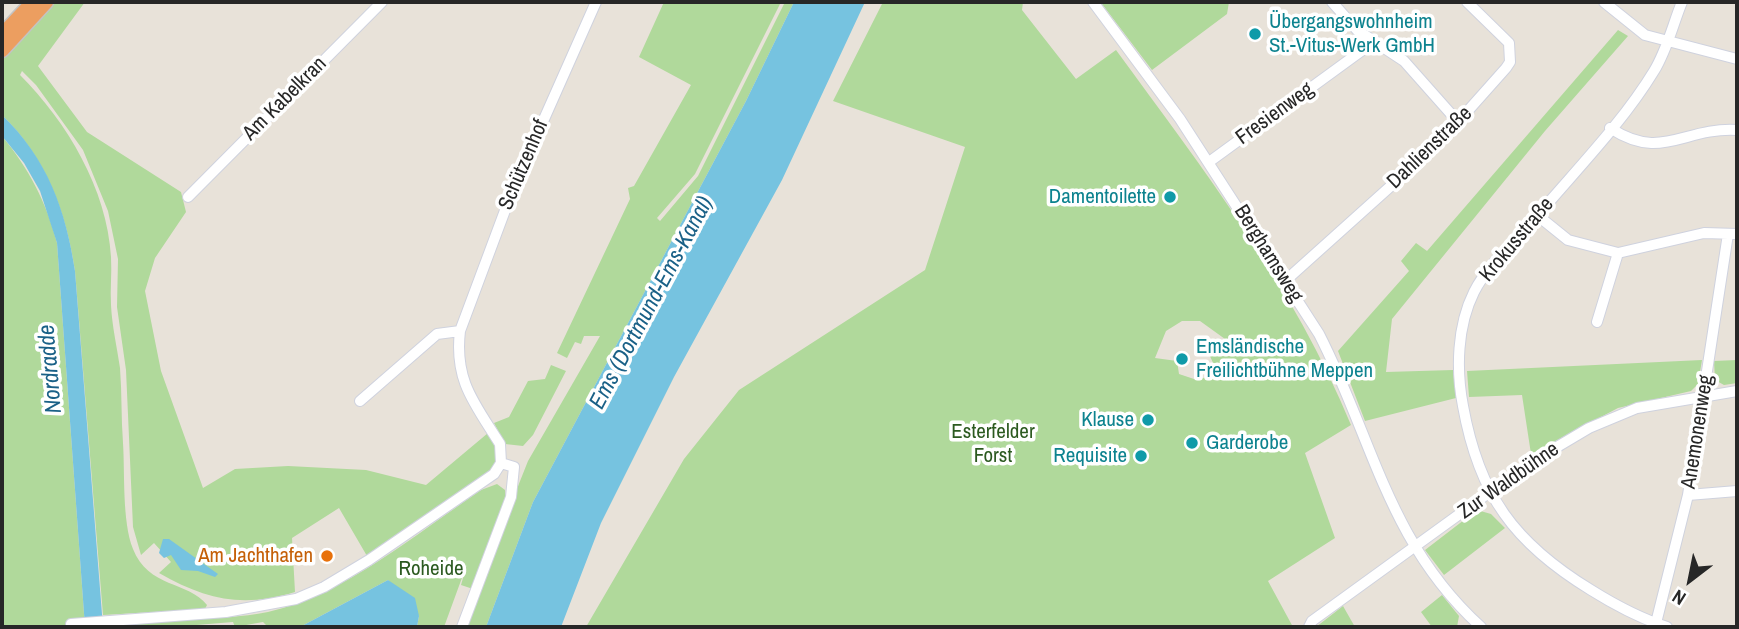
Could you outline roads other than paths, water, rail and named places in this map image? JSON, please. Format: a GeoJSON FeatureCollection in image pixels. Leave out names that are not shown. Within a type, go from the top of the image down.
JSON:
{"type":"FeatureCollection","features":[{"type":"Feature","properties":{"kind":"highway"},"geometry":{"type":"LineString","coordinates":[[2,35],[33,2]]}},
{"type":"Feature","properties":{"kind":"highway"},"geometry":{"type":"LineString","coordinates":[[2,50],[46,2]]}},
{"type":"Feature","properties":{"kind":"street","name":"Am Kabelkran"},"geometry":{"type":"LineString","coordinates":[[188,197],[382,2]]}},
{"type":"Feature","properties":{"kind":"street","name":"Schützenhof"},"geometry":{"type":"LineString","coordinates":[[500,463],[500,444],[467,392],[458,355],[460,331],[513,189],[596,2]]}},
{"type":"Feature","properties":{"kind":"street","name":"Berghamsweg"},"geometry":{"type":"LineString","coordinates":[[1093,2],[1209,162],[1285,281],[1335,366],[1386,493],[1414,548],[1481,627]]}},
{"type":"Feature","properties":{"kind":"street"},"geometry":{"type":"LineString","coordinates":[[1332,2],[1357,30],[1404,61],[1459,123]]}},
{"type":"Feature","properties":{"kind":"street","name":"Dahlienstraße"},"geometry":{"type":"LineString","coordinates":[[1285,281],[1459,123],[1506,68],[1511,49],[1506,37],[1467,2]]}},
{"type":"Feature","properties":{"kind":"street"},"geometry":{"type":"LineString","coordinates":[[1604,2],[1636,30],[1667,43],[1737,59]]}},
{"type":"Feature","properties":{"kind":"street","name":"Krokusstraße"},"geometry":{"type":"LineString","coordinates":[[1659,626],[1618,607],[1554,568],[1535,552],[1490,493],[1476,462],[1461,395],[1461,335],[1475,290],[1611,128],[1654,71],[1682,2]]}},
{"type":"Feature","properties":{"kind":"street","name":"Fresienweg"},"geometry":{"type":"LineString","coordinates":[[1209,162],[1375,41]]}},
{"type":"Feature","properties":{"kind":"street"},"geometry":{"type":"LineString","coordinates":[[1611,128],[1630,141],[1653,145],[1708,131],[1737,130]]}},
{"type":"Feature","properties":{"kind":"street"},"geometry":{"type":"LineString","coordinates":[[1537,215],[1569,240],[1618,253],[1685,236],[1732,234]]}},
{"type":"Feature","properties":{"kind":"street","name":"Anemonenweg"},"geometry":{"type":"LineString","coordinates":[[1659,626],[1688,495],[1732,234]]}},
{"type":"Feature","properties":{"kind":"street"},"geometry":{"type":"LineString","coordinates":[[1597,322],[1618,253]]}},
{"type":"Feature","properties":{"kind":"street"},"geometry":{"type":"LineString","coordinates":[[360,401],[437,334],[460,331]]}},
{"type":"Feature","properties":{"kind":"street","name":"Zur Waldbühne"},"geometry":{"type":"LineString","coordinates":[[1309,627],[1312,621],[1564,443],[1637,408],[1737,391]]}},
{"type":"Feature","properties":{"kind":"street"},"geometry":{"type":"LineString","coordinates":[[73,624],[226,612],[296,599],[324,587],[369,560],[463,498],[487,482],[500,463],[514,467],[511,496],[462,627]]}},
{"type":"Feature","properties":{"kind":"street"},"geometry":{"type":"LineString","coordinates":[[1688,495],[1737,491]]}},
{"type":"Feature","properties":{"kind":"street"},"geometry":{"type":"LineString","coordinates":[[1464,627],[1471,618]]}},
{"type":"Feature","properties":{"kind":"water","name":"Ems (Dortmund-Ems-Kanal)"},"geometry":{"type":"Polygon","coordinates":[[[794,2],[865,2],[782,180],[674,377],[601,523],[561,627],[486,627],[533,502],[746,101],[794,2]]]}},
{"type":"Feature","properties":{"kind":"water"},"geometry":{"type":"Polygon","coordinates":[[[2,115],[43,167],[60,206],[71,249],[75,271],[103,627],[85,627],[57,243],[40,191],[24,163],[2,136],[2,115]]]}},
{"type":"Feature","properties":{"kind":"water"},"geometry":{"type":"Polygon","coordinates":[[[163,539],[169,539],[218,574],[215,577],[198,571],[181,570],[171,555],[164,558],[159,553],[163,539]]]}},
{"type":"Feature","properties":{"kind":"water"},"geometry":{"type":"Polygon","coordinates":[[[388,580],[415,598],[419,616],[417,627],[300,627],[388,580]]]}},
{"type":"Feature","properties":{"kind":"place","name":"Übergangswohnheim St.-Vitus-Werk GmbH"},"geometry":{"type":"Point","coordinates":[1255,34]}},
{"type":"Feature","properties":{"kind":"place","name":"Damentoilette"},"geometry":{"type":"Point","coordinates":[1170,197]}},
{"type":"Feature","properties":{"kind":"place","name":"Emsländische Freilichtbühne Meppen"},"geometry":{"type":"Point","coordinates":[1182,359]}},
{"type":"Feature","properties":{"kind":"place","name":"Klause"},"geometry":{"type":"Point","coordinates":[1148,420]}},
{"type":"Feature","properties":{"kind":"place","name":"Garderobe"},"geometry":{"type":"Point","coordinates":[1192,443]}},
{"type":"Feature","properties":{"kind":"place","name":"Requisite"},"geometry":{"type":"Point","coordinates":[1141,456]}},
{"type":"Feature","properties":{"kind":"place","name":"Am Jachthafen"},"geometry":{"type":"Point","coordinates":[327,556]}},
{"type":"Feature","properties":{"kind":"water label","name":"Nordradde"},"geometry":{"type":"Point","coordinates":[51,369]}},
{"type":"Feature","properties":{"kind":"park label","name":"Esterfelder Forst"},"geometry":{"type":"Point","coordinates":[993,444]}},
{"type":"Feature","properties":{"kind":"park label","name":"Roheide"},"geometry":{"type":"Point","coordinates":[431,569]}}]}
